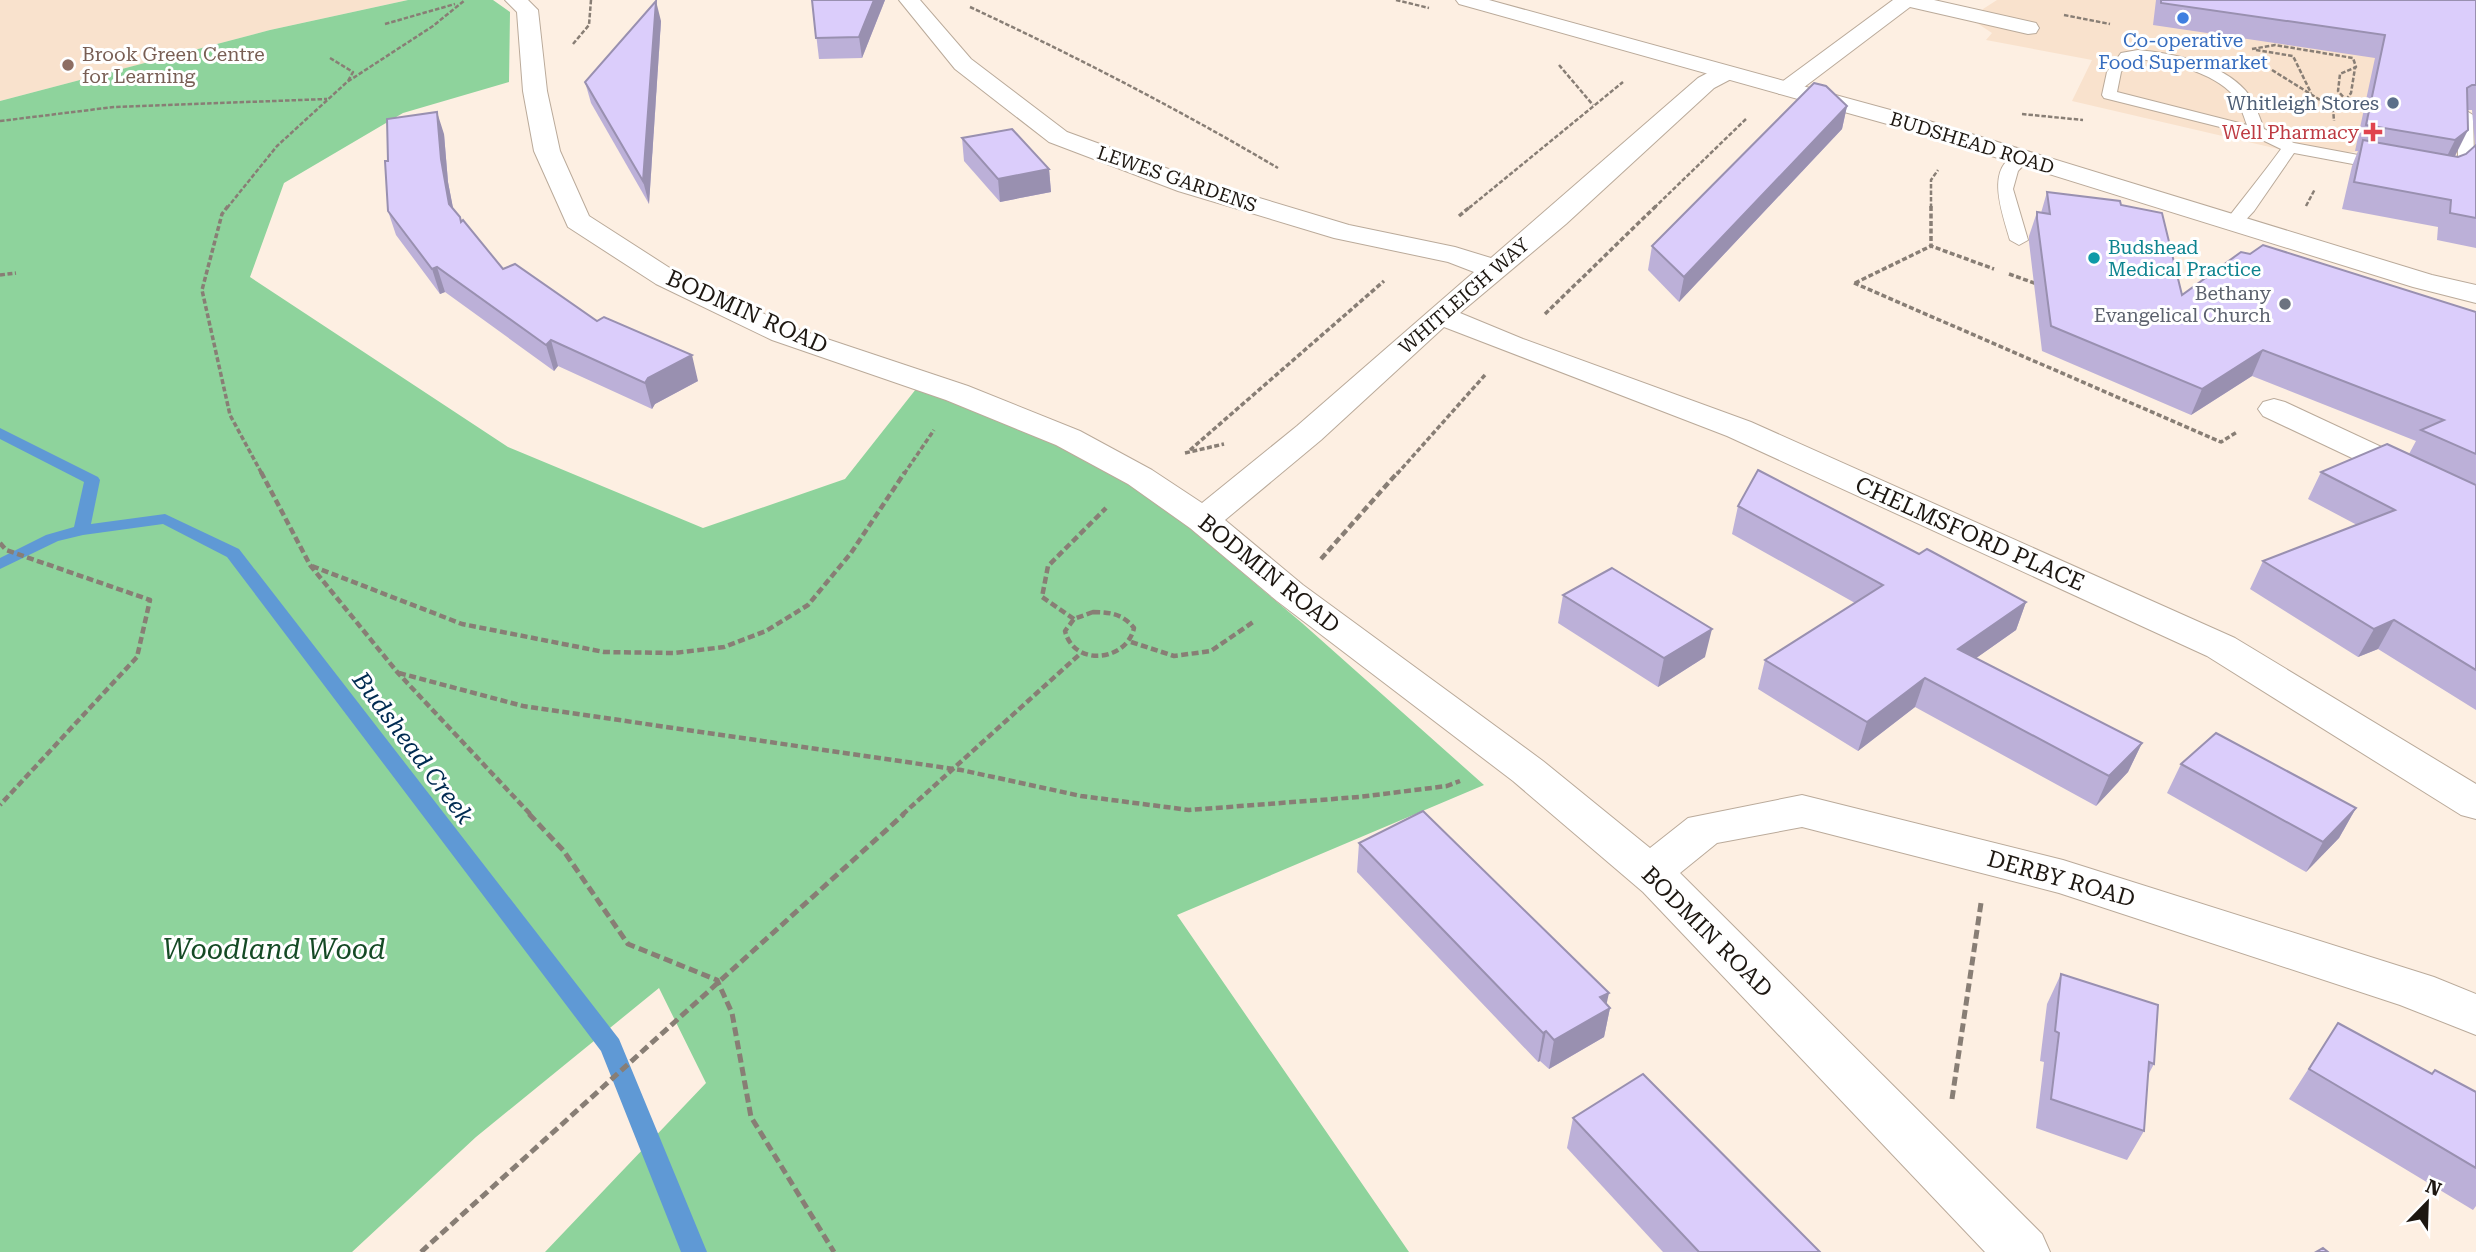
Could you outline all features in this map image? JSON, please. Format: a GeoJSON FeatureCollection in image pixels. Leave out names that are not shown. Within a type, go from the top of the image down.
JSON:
{"type":"FeatureCollection","features":[{"type":"Feature","properties":{"kind":"street","name":"BODMIN ROAD"},"geometry":{"type":"LineString","coordinates":[[515,0],[527,10],[535,91],[547,151],[578,221],[666,278],[783,334],[957,393],[1068,438],[1140,477],[1203,520],[1290,593],[1517,763],[1650,872],[2022,1252]]}},
{"type":"Feature","properties":{"kind":"street","name":"LEWES GARDENS"},"geometry":{"type":"LineString","coordinates":[[909,0],[963,64],[1058,137],[1186,185],[1341,231],[1455,254],[1493,270]]}},
{"type":"Feature","properties":{"kind":"street","name":"BUDSHEAD ROAD"},"geometry":{"type":"LineString","coordinates":[[1466,0],[1787,89],[2423,281],[2476,294]]}},
{"type":"Feature","properties":{"kind":"street"},"geometry":{"type":"LineString","coordinates":[[1787,89],[1907,0],[2028,28]]}},
{"type":"Feature","properties":{"kind":"street","name":"WHITLEIGH WAY"},"geometry":{"type":"LineString","coordinates":[[1203,520],[1309,433],[1440,314],[1706,83],[1725,73]]}},
{"type":"Feature","properties":{"kind":"street","name":"CHELMSFORD PLACE"},"geometry":{"type":"LineString","coordinates":[[1440,314],[1512,345],[1739,429],[2221,648],[2476,804]]}},
{"type":"Feature","properties":{"kind":"street"},"geometry":{"type":"LineString","coordinates":[[2274,408],[2476,504]]}},
{"type":"Feature","properties":{"kind":"street","name":"DERBY ROAD"},"geometry":{"type":"LineString","coordinates":[[1650,872],[1704,829],[1802,811],[2121,895],[2417,991],[2476,1015]]}},
{"type":"Feature","properties":{"kind":"lane"},"geometry":{"type":"LineString","coordinates":[[2258,132],[2240,93],[2197,66],[2152,54],[2136,53],[2126,56],[2114,72],[2109,95],[2258,132],[2290,147],[2400,168]]}},
{"type":"Feature","properties":{"kind":"lane"},"geometry":{"type":"LineString","coordinates":[[2440,174],[2466,158],[2465,115]]}},
{"type":"Feature","properties":{"kind":"lane"},"geometry":{"type":"LineString","coordinates":[[2233,223],[2248,207],[2290,147]]}},
{"type":"Feature","properties":{"kind":"lane"},"geometry":{"type":"LineString","coordinates":[[2019,240],[2005,189],[2010,169],[2022,158]]}},
{"type":"Feature","properties":{"kind":"path"},"geometry":{"type":"LineString","coordinates":[[964,0],[970,8],[1055,46],[1203,124],[1281,170],[1279,176],[1341,231]]}},
{"type":"Feature","properties":{"kind":"path"},"geometry":{"type":"LineString","coordinates":[[385,24],[462,1]]}},
{"type":"Feature","properties":{"kind":"path"},"geometry":{"type":"LineString","coordinates":[[462,1],[433,26],[347,82],[277,146],[222,214],[202,290],[230,415],[310,565],[398,673],[563,850],[628,944],[717,980],[733,1013],[751,1117],[834,1252]]}},
{"type":"Feature","properties":{"kind":"path"},"geometry":{"type":"LineString","coordinates":[[2252,49],[2275,45],[2353,58],[2356,67],[2351,93],[2335,111]]}},
{"type":"Feature","properties":{"kind":"path"},"geometry":{"type":"LineString","coordinates":[[2242,48],[2293,56],[2311,95]]}},
{"type":"Feature","properties":{"kind":"path"},"geometry":{"type":"LineString","coordinates":[[330,58],[353,72],[347,82]]}},
{"type":"Feature","properties":{"kind":"path"},"geometry":{"type":"LineString","coordinates":[[1559,65],[1593,105]]}},
{"type":"Feature","properties":{"kind":"path"},"geometry":{"type":"LineString","coordinates":[[2346,100],[2338,91],[2340,74],[2356,67]]}},
{"type":"Feature","properties":{"kind":"path"},"geometry":{"type":"LineString","coordinates":[[1422,248],[1629,77]]}},
{"type":"Feature","properties":{"kind":"path"},"geometry":{"type":"LineString","coordinates":[[0,121],[114,107],[329,99]]}},
{"type":"Feature","properties":{"kind":"path"},"geometry":{"type":"LineString","coordinates":[[1131,642],[1174,656],[1210,651],[1290,593],[1512,345],[1756,110]]}},
{"type":"Feature","properties":{"kind":"path"},"geometry":{"type":"LineString","coordinates":[[1931,246],[1931,180],[1944,161]]}},
{"type":"Feature","properties":{"kind":"path"},"geometry":{"type":"LineString","coordinates":[[2044,286],[1931,246],[1854,283],[2221,442],[2274,408]]}},
{"type":"Feature","properties":{"kind":"path"},"geometry":{"type":"LineString","coordinates":[[0,275],[16,274]]}},
{"type":"Feature","properties":{"kind":"path"},"geometry":{"type":"LineString","coordinates":[[1189,451],[1359,304]]}},
{"type":"Feature","properties":{"kind":"path"},"geometry":{"type":"LineString","coordinates":[[310,565],[462,624],[604,653],[674,653],[724,647],[766,631],[808,605],[881,511],[957,393]]}},
{"type":"Feature","properties":{"kind":"path"},"geometry":{"type":"LineString","coordinates":[[1074,619],[1042,597],[1048,566],[1109,505]]}},
{"type":"Feature","properties":{"kind":"path"},"geometry":{"type":"LineString","coordinates":[[0,543],[6,550],[150,600],[137,657],[0,805]]}},
{"type":"Feature","properties":{"kind":"path"},"geometry":{"type":"LineString","coordinates":[[1093,612],[1124,617],[1134,628],[1131,642],[1115,653],[1104,656],[1081,653],[1067,644],[1065,631],[1074,619],[1093,612]]}},
{"type":"Feature","properties":{"kind":"path"},"geometry":{"type":"LineString","coordinates":[[421,1252],[1081,653]]}},
{"type":"Feature","properties":{"kind":"path"},"geometry":{"type":"LineString","coordinates":[[398,673],[523,706],[961,770],[1081,796],[1189,810],[1359,797],[1447,786],[1517,763]]}},
{"type":"Feature","properties":{"kind":"path"},"geometry":{"type":"LineString","coordinates":[[1941,1170],[1988,858]]}},
{"type":"Feature","properties":{"kind":"shaded area","name":"Brook Green Centre for Learning"},"geometry":{"type":"Polygon","coordinates":[[[0,0],[408,0],[270,30],[0,101],[0,0]]]}},
{"type":"Feature","properties":{"kind":"shaded area"},"geometry":{"type":"Polygon","coordinates":[[[1997,0],[2180,0],[2389,35],[2426,165],[2355,152],[2304,155],[2072,101],[2092,60],[1986,40],[1992,33],[1974,21],[1983,9],[1997,0]]]}},
{"type":"Feature","properties":{"kind":"green space","name":"Woodland Wood"},"geometry":{"type":"Polygon","coordinates":[[[408,0],[493,0],[510,12],[509,82],[403,113],[284,183],[250,277],[508,447],[703,528],[845,479],[916,389],[1109,460],[1302,623],[1484,785],[1177,915],[1409,1252],[545,1252],[706,1083],[659,988],[476,1137],[352,1252],[0,1252],[0,101],[270,30],[408,0]]]}},
{"type":"Feature","properties":{"kind":"building"},"geometry":{"type":"Polygon","coordinates":[[[812,0],[874,0],[859,37],[816,38],[812,0]]]}},
{"type":"Feature","properties":{"kind":"building"},"geometry":{"type":"Polygon","coordinates":[[[2161,0],[2476,0],[2476,85],[2467,88],[2468,130],[2455,140],[2366,125],[2385,35],[2161,3],[2161,0]]]}},
{"type":"Feature","properties":{"kind":"building"},"geometry":{"type":"Polygon","coordinates":[[[656,1],[643,181],[585,82],[656,1]]]}},
{"type":"Feature","properties":{"kind":"building"},"geometry":{"type":"Polygon","coordinates":[[[1814,83],[1826,86],[1847,106],[1684,277],[1652,246],[1814,83]]]}},
{"type":"Feature","properties":{"kind":"building"},"geometry":{"type":"Polygon","coordinates":[[[437,112],[441,159],[449,204],[461,222],[463,220],[503,269],[515,264],[597,321],[604,317],[692,355],[648,378],[645,383],[551,340],[546,345],[437,267],[432,269],[388,211],[385,161],[388,161],[387,119],[437,112]]]}},
{"type":"Feature","properties":{"kind":"building"},"geometry":{"type":"Polygon","coordinates":[[[1012,129],[1049,169],[998,179],[962,138],[1012,129]]]}},
{"type":"Feature","properties":{"kind":"building"},"geometry":{"type":"Polygon","coordinates":[[[2363,140],[2458,157],[2476,145],[2476,218],[2450,213],[2451,200],[2354,182],[2363,140]]]}},
{"type":"Feature","properties":{"kind":"building"},"geometry":{"type":"Polygon","coordinates":[[[2047,192],[2120,201],[2121,205],[2162,213],[2182,295],[2241,252],[2250,254],[2263,245],[2476,312],[2476,454],[2421,430],[2444,420],[2263,350],[2202,389],[2051,326],[2037,219],[2037,212],[2050,214],[2047,192]]]}},
{"type":"Feature","properties":{"kind":"building"},"geometry":{"type":"Polygon","coordinates":[[[2387,444],[2476,485],[2476,670],[2394,620],[2374,629],[2263,561],[2395,510],[2321,472],[2387,444]]]}},
{"type":"Feature","properties":{"kind":"building"},"geometry":{"type":"Polygon","coordinates":[[[1758,470],[1919,554],[1927,549],[2026,602],[1958,649],[2142,743],[2109,776],[1925,678],[1867,722],[1765,660],[1883,585],[1738,506],[1758,470]]]}},
{"type":"Feature","properties":{"kind":"building"},"geometry":{"type":"Polygon","coordinates":[[[1612,568],[1712,629],[1664,658],[1563,595],[1612,568]]]}},
{"type":"Feature","properties":{"kind":"building"},"geometry":{"type":"Polygon","coordinates":[[[2216,733],[2356,808],[2323,842],[2181,764],[2216,733]]]}},
{"type":"Feature","properties":{"kind":"building"},"geometry":{"type":"Polygon","coordinates":[[[1423,811],[1609,993],[1600,997],[1610,1008],[1554,1040],[1546,1031],[1543,1033],[1359,843],[1423,811]]]}},
{"type":"Feature","properties":{"kind":"building"},"geometry":{"type":"Polygon","coordinates":[[[2061,974],[2158,1005],[2154,1064],[2149,1062],[2144,1131],[2051,1099],[2059,1033],[2055,1031],[2061,974]]]}},
{"type":"Feature","properties":{"kind":"building"},"geometry":{"type":"Polygon","coordinates":[[[2338,1023],[2432,1074],[2435,1070],[2476,1092],[2476,1168],[2309,1069],[2338,1023]]]}},
{"type":"Feature","properties":{"kind":"building"},"geometry":{"type":"Polygon","coordinates":[[[1643,1074],[1820,1252],[1699,1252],[1573,1118],[1643,1074]]]}},
{"type":"Feature","properties":{"kind":"waterway","name":"Budshead Creek"},"geometry":{"type":"LineString","coordinates":[[0,433],[92,480],[82,530]]}},
{"type":"Feature","properties":{"kind":"waterway","name":"Budshead Creek"},"geometry":{"type":"LineString","coordinates":[[82,530],[165,519],[233,553],[611,1046],[694,1252]]}},
{"type":"Feature","properties":{"kind":"waterway"},"geometry":{"type":"LineString","coordinates":[[0,564],[52,538],[82,530]]}},
{"type":"Feature","properties":{"kind":"place","name":"Co-operative Food Supermarket"},"geometry":{"type":"Point","coordinates":[2183,18]}},
{"type":"Feature","properties":{"kind":"place","name":"Brook Green Centre for Learning"},"geometry":{"type":"Point","coordinates":[68,65]}},
{"type":"Feature","properties":{"kind":"place","name":"Whitleigh Stores"},"geometry":{"type":"Point","coordinates":[2393,103]}},
{"type":"Feature","properties":{"kind":"place","name":"Well Pharmacy"},"geometry":{"type":"Point","coordinates":[2373,132]}},
{"type":"Feature","properties":{"kind":"place","name":"Budshead Medical Practice"},"geometry":{"type":"Point","coordinates":[2094,258]}},
{"type":"Feature","properties":{"kind":"place","name":"Bethany Evangelical Church"},"geometry":{"type":"Point","coordinates":[2285,304]}}]}
